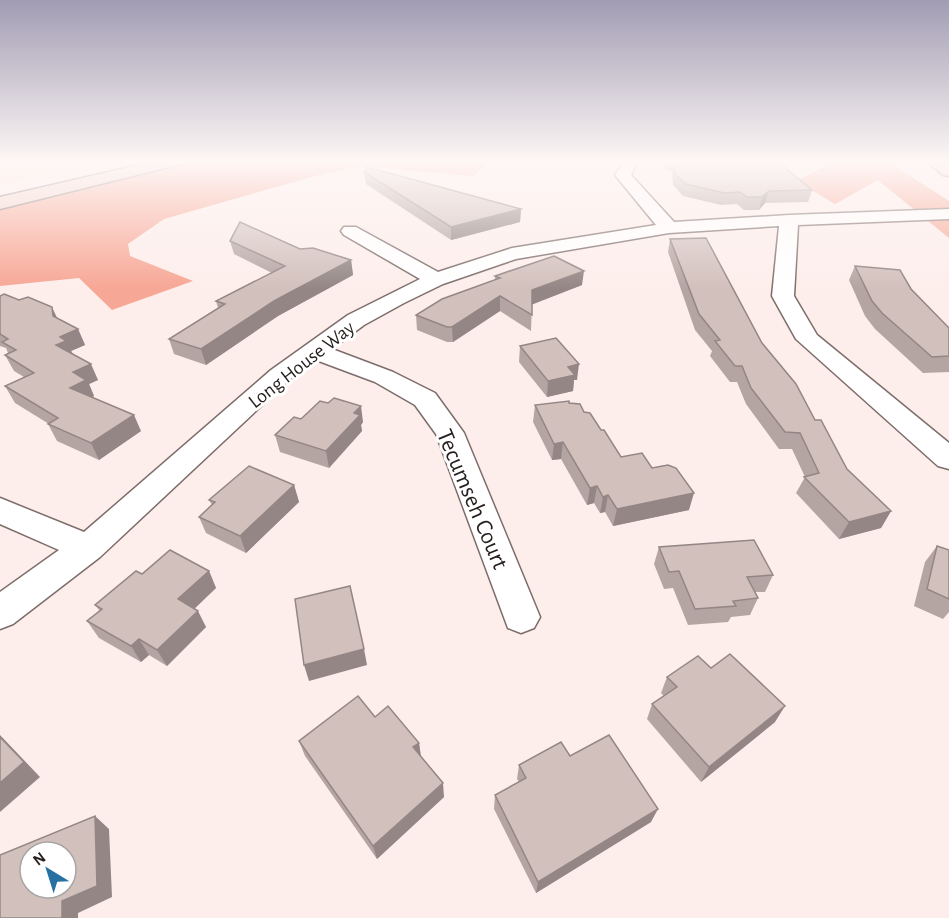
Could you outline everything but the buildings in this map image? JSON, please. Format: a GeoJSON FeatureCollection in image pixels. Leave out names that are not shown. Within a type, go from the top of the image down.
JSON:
{"type":"FeatureCollection","features":[{"type":"Feature","properties":{"kind":"street"},"geometry":{"type":"LineString","coordinates":[[648,204],[669,228]]}},
{"type":"Feature","properties":{"kind":"street","name":"Long House Way"},"geometry":{"type":"LineString","coordinates":[[0,613],[88,548],[280,375],[312,350],[356,320],[436,280],[513,254],[669,228],[789,220],[949,214]]}},
{"type":"Feature","properties":{"kind":"street"},"geometry":{"type":"LineString","coordinates":[[789,220],[783,296],[808,339],[949,459]]}},
{"type":"Feature","properties":{"kind":"street"},"geometry":{"type":"LineString","coordinates":[[350,231],[436,280]]}},
{"type":"Feature","properties":{"kind":"street","name":"Tecumseh Court"},"geometry":{"type":"LineString","coordinates":[[312,350],[384,377],[425,399],[450,433],[520,616]]}},
{"type":"Feature","properties":{"kind":"street"},"geometry":{"type":"LineString","coordinates":[[0,510],[88,548]]}},
{"type":"Feature","properties":{"kind":"shaded area"},"geometry":{"type":"Polygon","coordinates":[[[24,204],[217,204],[164,219],[128,244],[130,256],[193,281],[112,310],[79,278],[0,286],[0,210],[24,204]]]}},
{"type":"Feature","properties":{"kind":"shaded area"},"geometry":{"type":"Polygon","coordinates":[[[907,204],[949,204],[949,238],[907,204]]]}}]}
